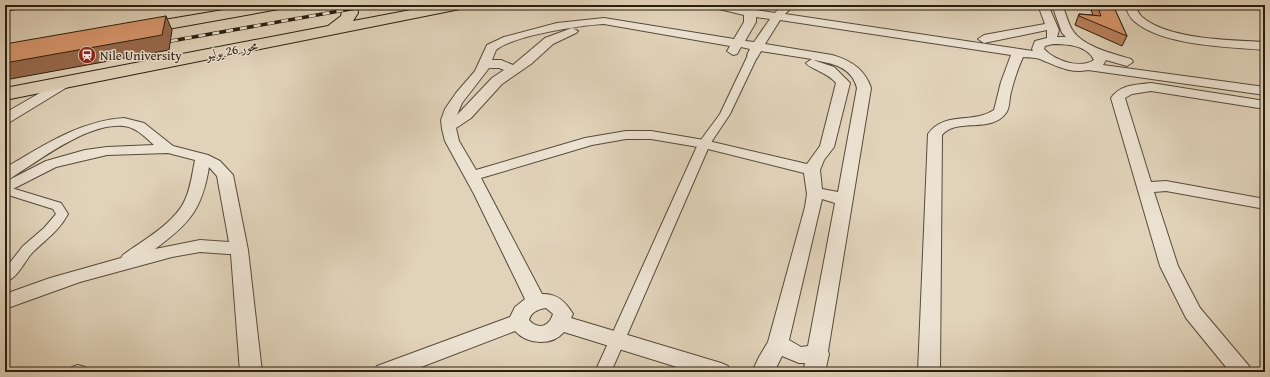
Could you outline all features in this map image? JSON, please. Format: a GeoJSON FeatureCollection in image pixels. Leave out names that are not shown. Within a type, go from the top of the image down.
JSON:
{"type":"FeatureCollection","features":[{"type":"Feature","properties":{"kind":"highway"},"geometry":{"type":"LineString","coordinates":[[128,31],[279,5]]}},
{"type":"Feature","properties":{"kind":"highway"},"geometry":{"type":"LineString","coordinates":[[333,30],[347,19],[351,11],[350,5]]}},
{"type":"Feature","properties":{"kind":"highway"},"geometry":{"type":"LineString","coordinates":[[403,5],[409,10],[424,12]]}},
{"type":"Feature","properties":{"kind":"highway","name":"محور 26 يوليو"},"geometry":{"type":"LineString","coordinates":[[5,94],[460,5]]}},
{"type":"Feature","properties":{"kind":"street"},"geometry":{"type":"LineString","coordinates":[[5,8],[23,5]]}},
{"type":"Feature","properties":{"kind":"street"},"geometry":{"type":"LineString","coordinates":[[715,5],[751,8],[1019,52],[1067,41],[1082,45]]}},
{"type":"Feature","properties":{"kind":"street"},"geometry":{"type":"LineString","coordinates":[[1043,47],[1052,34],[1044,5]]}},
{"type":"Feature","properties":{"kind":"street"},"geometry":{"type":"LineString","coordinates":[[1057,5],[1068,33],[1082,45],[1096,53],[1134,64],[1265,82]]}},
{"type":"Feature","properties":{"kind":"street"},"geometry":{"type":"LineString","coordinates":[[1130,5],[1139,20],[1163,32],[1193,38],[1265,46]]}},
{"type":"Feature","properties":{"kind":"street"},"geometry":{"type":"LineString","coordinates":[[736,47],[750,22],[751,8]]}},
{"type":"Feature","properties":{"kind":"street"},"geometry":{"type":"LineString","coordinates":[[780,13],[1043,47],[1054,62],[1068,66],[1090,67],[1265,91]]}},
{"type":"Feature","properties":{"kind":"street"},"geometry":{"type":"LineString","coordinates":[[603,372],[704,144],[725,114],[768,28],[780,13]]}},
{"type":"Feature","properties":{"kind":"street"},"geometry":{"type":"LineString","coordinates":[[536,302],[452,141],[448,118],[456,102],[485,64],[487,54],[495,44],[572,23],[604,21],[756,51],[818,65],[839,76],[843,83],[827,147],[817,159],[812,170],[812,181],[815,194],[799,267],[778,344],[766,363],[763,372]]}},
{"type":"Feature","properties":{"kind":"street"},"geometry":{"type":"LineString","coordinates":[[984,39],[1051,26]]}},
{"type":"Feature","properties":{"kind":"street"},"geometry":{"type":"LineString","coordinates":[[450,126],[466,115],[497,81],[527,61],[542,47],[556,37],[568,31],[590,28],[736,47]]}},
{"type":"Feature","properties":{"kind":"street"},"geometry":{"type":"LineString","coordinates":[[518,37],[528,44],[542,47]]}},
{"type":"Feature","properties":{"kind":"street"},"geometry":{"type":"LineString","coordinates":[[756,51],[832,60],[854,70],[862,77],[864,88],[816,363],[778,344]]}},
{"type":"Feature","properties":{"kind":"street"},"geometry":{"type":"LineString","coordinates":[[929,372],[935,134],[938,129],[945,126],[995,116],[1001,111],[1006,84],[1019,52]]}},
{"type":"Feature","properties":{"kind":"street"},"geometry":{"type":"LineString","coordinates":[[1090,67],[1100,61],[1096,53]]}},
{"type":"Feature","properties":{"kind":"street"},"geometry":{"type":"LineString","coordinates":[[485,64],[501,64],[514,70]]}},
{"type":"Feature","properties":{"kind":"street"},"geometry":{"type":"LineString","coordinates":[[5,119],[64,82]]}},
{"type":"Feature","properties":{"kind":"street"},"geometry":{"type":"LineString","coordinates":[[1242,372],[1193,313],[1169,266],[1118,98],[1122,93],[1139,88],[1151,87],[1265,105]]}},
{"type":"Feature","properties":{"kind":"street"},"geometry":{"type":"LineString","coordinates":[[5,175],[79,133],[109,123],[121,122],[139,126],[168,149]]}},
{"type":"Feature","properties":{"kind":"street"},"geometry":{"type":"LineString","coordinates":[[107,151],[131,138],[136,133],[139,126]]}},
{"type":"Feature","properties":{"kind":"street"},"geometry":{"type":"LineString","coordinates":[[79,133],[75,139],[75,144],[77,149],[85,155]]}},
{"type":"Feature","properties":{"kind":"street"},"geometry":{"type":"LineString","coordinates":[[471,176],[590,141],[626,135],[652,135],[704,144],[812,170]]}},
{"type":"Feature","properties":{"kind":"street"},"geometry":{"type":"LineString","coordinates":[[827,147],[837,152],[854,152]]}},
{"type":"Feature","properties":{"kind":"street"},"geometry":{"type":"LineString","coordinates":[[5,189],[51,164],[107,151],[168,149],[203,158],[215,164],[225,175],[239,250],[250,372]]}},
{"type":"Feature","properties":{"kind":"street"},"geometry":{"type":"LineString","coordinates":[[124,263],[176,222],[190,206],[197,189],[203,158]]}},
{"type":"Feature","properties":{"kind":"street"},"geometry":{"type":"LineString","coordinates":[[1139,171],[1166,186]]}},
{"type":"Feature","properties":{"kind":"street"},"geometry":{"type":"LineString","coordinates":[[1145,190],[1157,186],[1166,186],[1265,204]]}},
{"type":"Feature","properties":{"kind":"street"},"geometry":{"type":"LineString","coordinates":[[5,189],[57,206],[62,214],[56,226],[23,255],[13,271],[5,277]]}},
{"type":"Feature","properties":{"kind":"street"},"geometry":{"type":"LineString","coordinates":[[815,194],[828,194],[844,201]]}},
{"type":"Feature","properties":{"kind":"street"},"geometry":{"type":"LineString","coordinates":[[5,302],[23,294],[124,263],[196,247],[218,246],[239,250]]}},
{"type":"Feature","properties":{"kind":"street"},"geometry":{"type":"LineString","coordinates":[[548,301],[558,306],[563,314],[561,323],[551,332],[538,335],[525,331],[519,322],[520,314],[526,306],[536,302],[548,301]]}},
{"type":"Feature","properties":{"kind":"street"},"geometry":{"type":"LineString","coordinates":[[384,372],[519,322]]}},
{"type":"Feature","properties":{"kind":"street"},"geometry":{"type":"LineString","coordinates":[[561,323],[721,372]]}},
{"type":"Feature","properties":{"kind":"building"},"geometry":{"type":"Polygon","coordinates":[[[1097,5],[1113,5],[1127,36],[1079,16],[1079,14],[1101,16],[1097,5]]]}},
{"type":"Feature","properties":{"kind":"building"},"geometry":{"type":"Polygon","coordinates":[[[166,16],[162,35],[5,63],[5,44],[166,16]]]}},
{"type":"Feature","properties":{"kind":"railway"},"geometry":{"type":"LineString","coordinates":[[171,41],[373,5]]}},
{"type":"Feature","properties":{"kind":"place","name":"Nile University"},"geometry":{"type":"Point","coordinates":[87,55]}}]}
